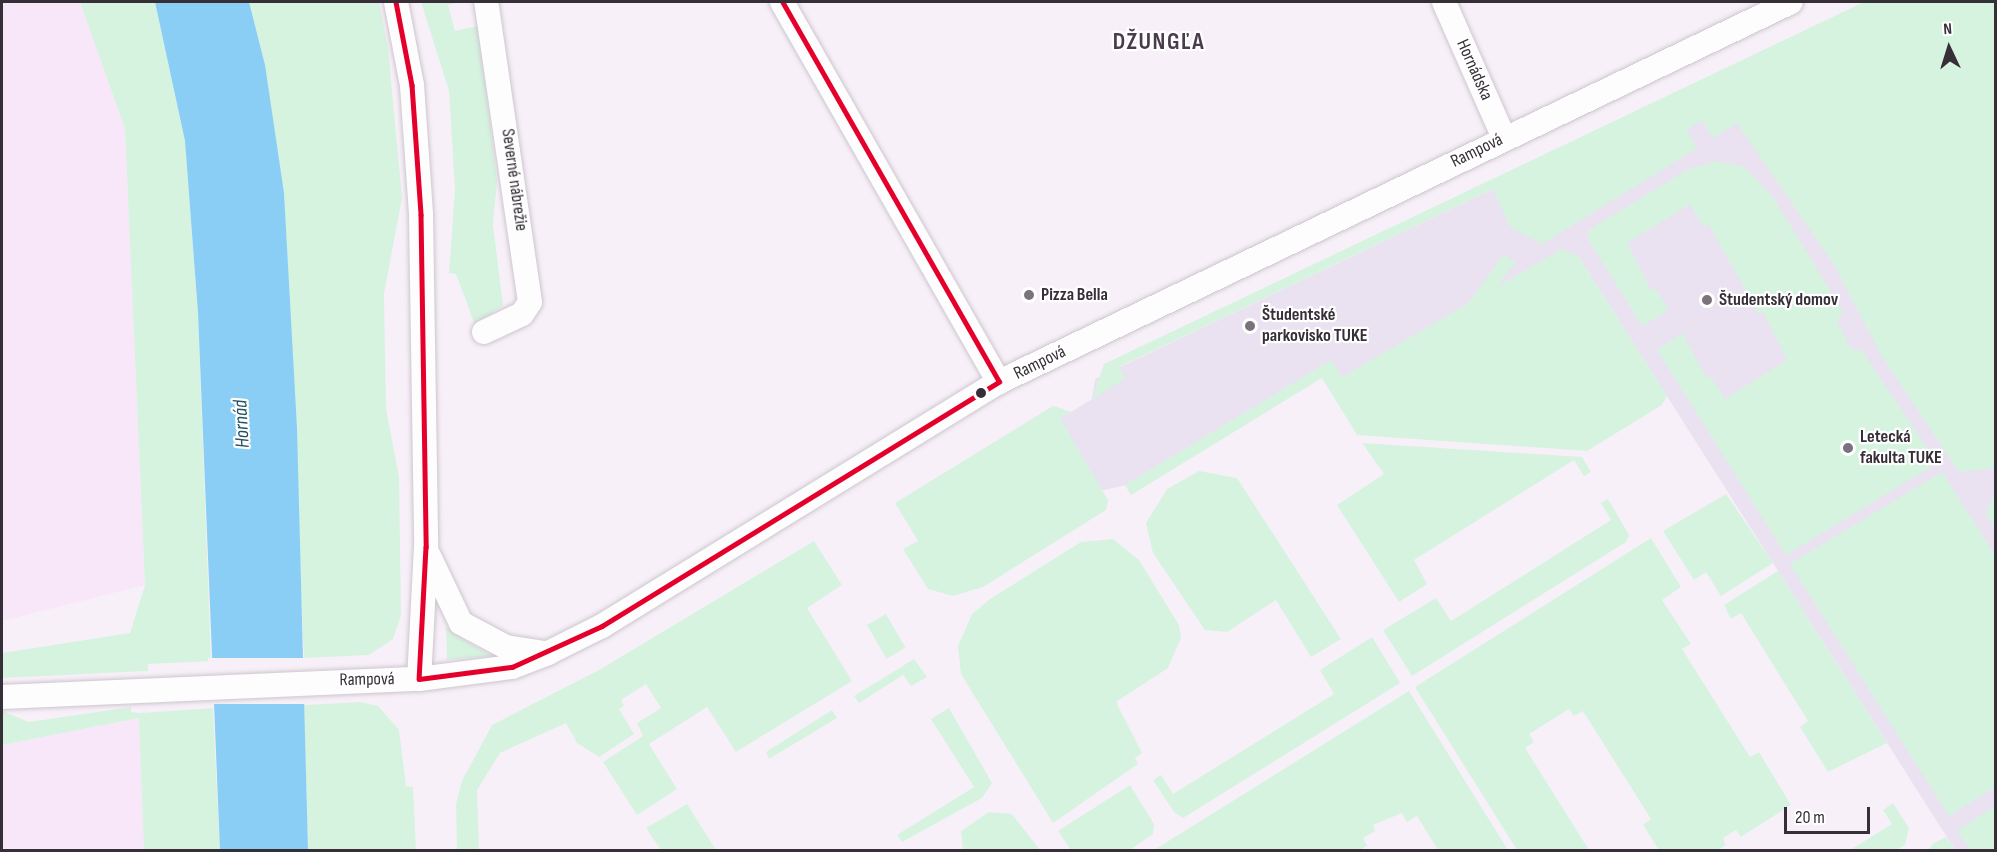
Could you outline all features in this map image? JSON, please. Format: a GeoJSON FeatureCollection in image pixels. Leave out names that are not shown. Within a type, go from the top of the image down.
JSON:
{"type":"FeatureCollection","features":[{"type":"Feature","properties":{"kind":"street"},"geometry":{"type":"LineString","coordinates":[[396,2],[417,129],[426,547],[419,679]]}},
{"type":"Feature","properties":{"kind":"street","name":"Severné nábrežie"},"geometry":{"type":"LineString","coordinates":[[484,333],[522,314],[530,302],[486,2]]}},
{"type":"Feature","properties":{"kind":"street"},"geometry":{"type":"LineString","coordinates":[[782,2],[999,382]]}},
{"type":"Feature","properties":{"kind":"street","name":"Hornádska"},"geometry":{"type":"LineString","coordinates":[[1444,2],[1504,138]]}},
{"type":"Feature","properties":{"kind":"street","name":"Rampová"},"geometry":{"type":"LineString","coordinates":[[2,697],[140,688],[419,679],[512,667],[548,654],[602,626],[999,382],[1791,2]]}},
{"type":"Feature","properties":{"kind":"street"},"geometry":{"type":"LineString","coordinates":[[426,547],[447,603],[461,623],[506,647],[548,654]]}},
{"type":"Feature","properties":{"kind":"shaded area"},"geometry":{"type":"Polygon","coordinates":[[[2,2],[80,2],[125,129],[145,585],[2,621],[2,2]]]}},
{"type":"Feature","properties":{"kind":"shaded area","name":"Letecká fakulta TUKE"},"geometry":{"type":"Polygon","coordinates":[[[1995,2],[1995,850],[1955,850],[1578,256],[1341,389],[1325,364],[1127,485],[1090,493],[1053,406],[1071,412],[1092,399],[1095,379],[1493,189],[1995,2]]]}},
{"type":"Feature","properties":{"kind":"shaded area"},"geometry":{"type":"Polygon","coordinates":[[[140,718],[144,850],[2,850],[2,745],[140,718]]]}},
{"type":"Feature","properties":{"kind":"green space"},"geometry":{"type":"Polygon","coordinates":[[[80,2],[155,2],[185,141],[198,313],[211,661],[148,664],[148,671],[2,678],[2,653],[130,633],[145,585],[125,129],[80,2]]]}},
{"type":"Feature","properties":{"kind":"green space"},"geometry":{"type":"Polygon","coordinates":[[[249,2],[379,2],[388,48],[402,198],[384,294],[386,409],[399,476],[401,615],[393,639],[369,655],[304,658],[284,193],[249,2]]]}},
{"type":"Feature","properties":{"kind":"green space"},"geometry":{"type":"Polygon","coordinates":[[[421,2],[461,2],[448,5],[455,31],[478,26],[497,181],[493,225],[503,305],[475,325],[456,274],[449,273],[455,190],[449,91],[421,2]]]}},
{"type":"Feature","properties":{"kind":"green space"},"geometry":{"type":"Polygon","coordinates":[[[1864,2],[1995,2],[1995,468],[1959,472],[1880,353],[1835,266],[1737,123],[1713,138],[1702,120],[1687,130],[1697,148],[1542,244],[1510,227],[1493,189],[1119,367],[1125,379],[1092,399],[1104,364],[1864,2]]]}},
{"type":"Feature","properties":{"kind":"green space"},"geometry":{"type":"Polygon","coordinates":[[[1716,161],[1744,167],[1773,197],[1843,312],[1837,320],[1850,348],[1862,351],[1937,463],[1786,555],[1657,350],[1683,333],[1706,378],[1710,376],[1725,399],[1787,360],[1763,312],[1759,314],[1709,225],[1704,227],[1690,204],[1627,243],[1651,291],[1655,288],[1669,310],[1642,326],[1588,239],[1589,230],[1685,171],[1716,161]]]}},
{"type":"Feature","properties":{"kind":"green space"},"geometry":{"type":"Polygon","coordinates":[[[1562,249],[1578,256],[1667,396],[1662,405],[1587,451],[1357,435],[1322,378],[1131,495],[1125,485],[1331,360],[1342,377],[1562,249]]]}},
{"type":"Feature","properties":{"kind":"green space"},"geometry":{"type":"Polygon","coordinates":[[[1504,254],[1515,262],[1400,421],[1389,413],[1504,254]]]}},
{"type":"Feature","properties":{"kind":"green space"},"geometry":{"type":"Polygon","coordinates":[[[1053,406],[1071,412],[1060,418],[1108,500],[1106,510],[983,587],[953,596],[928,589],[903,549],[918,541],[895,503],[1053,406]]]}},
{"type":"Feature","properties":{"kind":"green space"},"geometry":{"type":"Polygon","coordinates":[[[1362,443],[1582,457],[1591,472],[1584,476],[1574,460],[1414,560],[1427,584],[1399,602],[1337,505],[1384,474],[1362,443]]]}},
{"type":"Feature","properties":{"kind":"green space"},"geometry":{"type":"Polygon","coordinates":[[[1199,471],[1237,478],[1341,639],[1311,657],[1276,600],[1227,632],[1205,630],[1153,553],[1146,523],[1167,489],[1199,471]]]}},
{"type":"Feature","properties":{"kind":"green space"},"geometry":{"type":"Polygon","coordinates":[[[1942,472],[1996,557],[1995,787],[1949,816],[1790,564],[1942,472]]]}},
{"type":"Feature","properties":{"kind":"green space"},"geometry":{"type":"Polygon","coordinates":[[[1995,493],[1995,529],[1986,513],[1995,493]]]}},
{"type":"Feature","properties":{"kind":"green space"},"geometry":{"type":"Polygon","coordinates":[[[1726,494],[1773,563],[1721,596],[1706,572],[1694,580],[1663,531],[1726,494]]]}},
{"type":"Feature","properties":{"kind":"green space"},"geometry":{"type":"Polygon","coordinates":[[[1608,499],[1629,535],[1626,542],[1412,676],[1383,630],[1436,598],[1451,621],[1611,520],[1601,503],[1608,499]]]}},
{"type":"Feature","properties":{"kind":"green space"},"geometry":{"type":"Polygon","coordinates":[[[1651,538],[1681,587],[1662,600],[1691,644],[1682,649],[1750,757],[1759,752],[1791,805],[1741,837],[1736,830],[1723,838],[1726,845],[1718,850],[1659,850],[1643,825],[1651,819],[1583,711],[1574,716],[1569,709],[1529,734],[1534,742],[1525,748],[1589,850],[1517,850],[1415,687],[1651,538]]]}},
{"type":"Feature","properties":{"kind":"green space"},"geometry":{"type":"Polygon","coordinates":[[[1113,539],[1139,560],[1179,625],[1181,638],[1168,668],[1116,702],[1142,753],[1135,758],[1138,764],[1053,823],[961,674],[958,646],[972,614],[990,599],[1081,542],[1113,539]]]}},
{"type":"Feature","properties":{"kind":"green space"},"geometry":{"type":"Polygon","coordinates":[[[814,541],[842,585],[807,608],[852,681],[736,752],[707,707],[649,744],[677,789],[637,815],[603,762],[643,736],[637,723],[661,708],[646,684],[621,700],[624,706],[619,709],[634,734],[599,757],[577,743],[566,723],[500,753],[477,790],[479,850],[457,850],[456,804],[462,781],[492,725],[599,670],[814,541]]]}},
{"type":"Feature","properties":{"kind":"green space"},"geometry":{"type":"Polygon","coordinates":[[[1778,571],[1887,743],[1828,772],[1800,727],[1808,721],[1741,613],[1731,619],[1724,605],[1778,571]]]}},
{"type":"Feature","properties":{"kind":"green space"},"geometry":{"type":"Polygon","coordinates":[[[886,614],[906,648],[886,659],[867,625],[886,614]]]}},
{"type":"Feature","properties":{"kind":"green space"},"geometry":{"type":"Polygon","coordinates":[[[446,627],[467,642],[492,656],[447,660],[446,627]]]}},
{"type":"Feature","properties":{"kind":"green space"},"geometry":{"type":"Polygon","coordinates":[[[1372,637],[1400,683],[1183,818],[1174,812],[1153,780],[1161,775],[1173,794],[1334,694],[1320,670],[1372,637]]]}},
{"type":"Feature","properties":{"kind":"green space"},"geometry":{"type":"Polygon","coordinates":[[[914,659],[927,677],[911,686],[903,675],[859,703],[854,696],[914,659]]]}},
{"type":"Feature","properties":{"kind":"green space"},"geometry":{"type":"Polygon","coordinates":[[[1409,691],[1508,850],[1438,850],[1417,816],[1407,822],[1402,813],[1373,825],[1375,831],[1363,838],[1367,846],[1359,850],[1154,850],[1409,691]]]}},
{"type":"Feature","properties":{"kind":"green space"},"geometry":{"type":"Polygon","coordinates":[[[360,702],[378,706],[399,730],[406,786],[413,787],[416,850],[308,850],[304,705],[360,702]]]}},
{"type":"Feature","properties":{"kind":"green space"},"geometry":{"type":"Polygon","coordinates":[[[131,707],[131,712],[140,713],[213,708],[220,850],[144,850],[139,718],[2,745],[2,711],[29,722],[131,707]]]}},
{"type":"Feature","properties":{"kind":"green space"},"geometry":{"type":"Polygon","coordinates":[[[949,708],[992,783],[982,798],[902,842],[897,835],[974,787],[931,719],[949,708]]]}},
{"type":"Feature","properties":{"kind":"green space"},"geometry":{"type":"Polygon","coordinates":[[[832,710],[837,718],[769,759],[766,752],[832,710]]]}},
{"type":"Feature","properties":{"kind":"green space"},"geometry":{"type":"Polygon","coordinates":[[[1130,785],[1154,824],[1153,834],[1130,850],[1071,850],[1058,831],[1130,785]]]}},
{"type":"Feature","properties":{"kind":"green space"},"geometry":{"type":"Polygon","coordinates":[[[1893,803],[1909,828],[1905,845],[1896,850],[1850,850],[1892,824],[1883,810],[1893,803]]]}},
{"type":"Feature","properties":{"kind":"green space"},"geometry":{"type":"Polygon","coordinates":[[[687,804],[716,850],[661,850],[646,828],[687,804]]]}},
{"type":"Feature","properties":{"kind":"green space"},"geometry":{"type":"Polygon","coordinates":[[[1995,806],[1995,850],[1971,850],[1957,831],[1995,806]]]}},
{"type":"Feature","properties":{"kind":"green space"},"geometry":{"type":"Polygon","coordinates":[[[989,812],[1012,814],[1040,850],[963,850],[961,831],[989,812]]]}},
{"type":"Feature","properties":{"kind":"green space"},"geometry":{"type":"Polygon","coordinates":[[[1946,837],[1955,850],[1928,850],[1934,843],[1946,837]]]}},
{"type":"Feature","properties":{"kind":"water","name":"Hornád"},"geometry":{"type":"Polygon","coordinates":[[[155,2],[249,2],[265,65],[284,193],[297,428],[308,850],[220,850],[198,313],[185,141],[155,2]]]}},
{"type":"Feature","properties":{"kind":"pier"},"geometry":{"type":"Polygon","coordinates":[[[208,658],[307,658],[307,704],[208,704],[208,658]]]}},
{"type":"Feature","properties":{"kind":"transit line"},"geometry":{"type":"LineString","coordinates":[[396,2],[412,85],[421,215],[426,547],[419,679],[512,667],[602,626],[999,382],[782,2]]}},
{"type":"Feature","properties":{"kind":"place","name":"Pizza Bella"},"geometry":{"type":"Point","coordinates":[1029,295]}},
{"type":"Feature","properties":{"kind":"place","name":"Študentský domov"},"geometry":{"type":"Point","coordinates":[1707,300]}},
{"type":"Feature","properties":{"kind":"place","name":"Študentské parkovisko TUKE"},"geometry":{"type":"Point","coordinates":[1250,326]}},
{"type":"Feature","properties":{"kind":"place","name":"Letecká fakulta TUKE"},"geometry":{"type":"Point","coordinates":[1848,448]}},
{"type":"Feature","properties":{"kind":"district","name":"DŽUNGĽA"},"geometry":{"type":"Point","coordinates":[1159,42]}}]}
